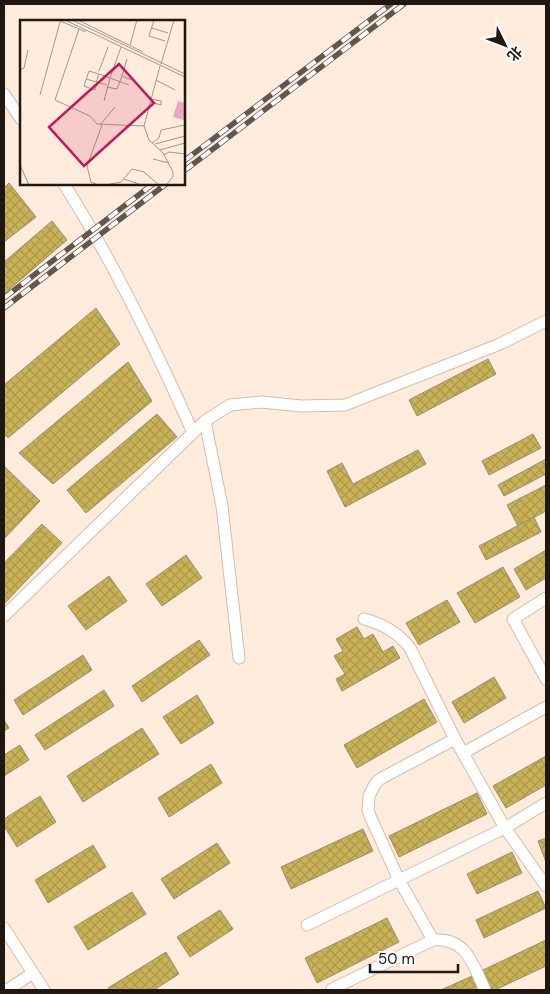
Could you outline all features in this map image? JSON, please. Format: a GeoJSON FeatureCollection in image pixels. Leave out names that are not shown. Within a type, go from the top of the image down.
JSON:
{"type":"FeatureCollection","features":[{"type":"Feature","properties":{"kind":"street"},"geometry":{"type":"LineString","coordinates":[[4,94],[20,117]]}},
{"type":"Feature","properties":{"kind":"street"},"geometry":{"type":"LineString","coordinates":[[65,185],[121,282],[159,356],[193,433]]}},
{"type":"Feature","properties":{"kind":"street"},"geometry":{"type":"LineString","coordinates":[[4,616],[205,421],[230,404],[262,402],[301,406],[345,405],[500,344],[546,321]]}},
{"type":"Feature","properties":{"kind":"street"},"geometry":{"type":"LineString","coordinates":[[205,421],[222,506],[239,658]]}},
{"type":"Feature","properties":{"kind":"street"},"geometry":{"type":"LineString","coordinates":[[546,598],[513,619],[546,679]]}},
{"type":"Feature","properties":{"kind":"street"},"geometry":{"type":"LineString","coordinates":[[364,619],[398,634],[410,648],[455,739],[505,828],[546,886]]}},
{"type":"Feature","properties":{"kind":"street"},"geometry":{"type":"LineString","coordinates":[[463,753],[546,707]]}},
{"type":"Feature","properties":{"kind":"street"},"geometry":{"type":"LineString","coordinates":[[433,940],[399,880],[370,816],[368,803],[371,790],[385,776],[455,739]]}},
{"type":"Feature","properties":{"kind":"street"},"geometry":{"type":"LineString","coordinates":[[307,925],[505,828],[546,803]]}},
{"type":"Feature","properties":{"kind":"street"},"geometry":{"type":"LineString","coordinates":[[4,928],[44,990]]}},
{"type":"Feature","properties":{"kind":"street"},"geometry":{"type":"LineString","coordinates":[[332,989],[433,940],[447,940],[454,942],[464,950],[471,960],[485,990]]}},
{"type":"Feature","properties":{"kind":"street"},"geometry":{"type":"LineString","coordinates":[[7,990],[33,973]]}},
{"type":"Feature","properties":{"kind":"building"},"geometry":{"type":"Polygon","coordinates":[[[9,183],[36,217],[4,242],[4,188],[9,183]]]}},
{"type":"Feature","properties":{"kind":"building"},"geometry":{"type":"Polygon","coordinates":[[[52,221],[67,240],[4,294],[4,262],[52,221]]]}},
{"type":"Feature","properties":{"kind":"building"},"geometry":{"type":"Polygon","coordinates":[[[96,308],[120,344],[8,438],[4,434],[4,385],[96,308]]]}},
{"type":"Feature","properties":{"kind":"building"},"geometry":{"type":"Polygon","coordinates":[[[488,359],[496,374],[417,416],[409,400],[488,359]]]}},
{"type":"Feature","properties":{"kind":"building"},"geometry":{"type":"Polygon","coordinates":[[[128,362],[152,401],[53,484],[19,453],[128,362]]]}},
{"type":"Feature","properties":{"kind":"building"},"geometry":{"type":"Polygon","coordinates":[[[157,414],[177,437],[86,513],[67,490],[157,414]]]}},
{"type":"Feature","properties":{"kind":"building"},"geometry":{"type":"Polygon","coordinates":[[[533,434],[541,448],[489,475],[482,461],[533,434]]]}},
{"type":"Feature","properties":{"kind":"building"},"geometry":{"type":"Polygon","coordinates":[[[418,450],[426,464],[345,507],[327,471],[342,463],[353,484],[418,450]]]}},
{"type":"Feature","properties":{"kind":"building"},"geometry":{"type":"Polygon","coordinates":[[[546,459],[546,474],[504,496],[498,485],[546,459]]]}},
{"type":"Feature","properties":{"kind":"building"},"geometry":{"type":"Polygon","coordinates":[[[4,466],[40,501],[4,539],[4,466]]]}},
{"type":"Feature","properties":{"kind":"building"},"geometry":{"type":"Polygon","coordinates":[[[546,485],[546,511],[518,526],[507,505],[546,485]]]}},
{"type":"Feature","properties":{"kind":"building"},"geometry":{"type":"Polygon","coordinates":[[[534,517],[541,532],[486,560],[479,546],[534,517]]]}},
{"type":"Feature","properties":{"kind":"building"},"geometry":{"type":"Polygon","coordinates":[[[42,524],[62,543],[4,604],[4,563],[42,524]]]}},
{"type":"Feature","properties":{"kind":"building"},"geometry":{"type":"Polygon","coordinates":[[[546,550],[546,578],[526,590],[514,569],[546,550]]]}},
{"type":"Feature","properties":{"kind":"building"},"geometry":{"type":"Polygon","coordinates":[[[186,555],[202,578],[162,606],[146,584],[186,555]]]}},
{"type":"Feature","properties":{"kind":"building"},"geometry":{"type":"Polygon","coordinates":[[[503,567],[520,597],[475,623],[457,593],[503,567]]]}},
{"type":"Feature","properties":{"kind":"building"},"geometry":{"type":"Polygon","coordinates":[[[109,576],[127,601],[86,630],[68,606],[109,576]]]}},
{"type":"Feature","properties":{"kind":"building"},"geometry":{"type":"Polygon","coordinates":[[[447,600],[460,622],[419,645],[406,623],[447,600]]]}},
{"type":"Feature","properties":{"kind":"building"},"geometry":{"type":"Polygon","coordinates":[[[357,627],[364,639],[373,634],[383,652],[393,646],[400,658],[342,691],[336,679],[345,674],[334,656],[343,651],[336,639],[357,627]]]}},
{"type":"Feature","properties":{"kind":"building"},"geometry":{"type":"Polygon","coordinates":[[[199,640],[210,655],[142,702],[132,686],[199,640]]]}},
{"type":"Feature","properties":{"kind":"building"},"geometry":{"type":"Polygon","coordinates":[[[83,655],[92,670],[23,715],[14,700],[83,655]]]}},
{"type":"Feature","properties":{"kind":"building"},"geometry":{"type":"Polygon","coordinates":[[[494,677],[506,698],[464,723],[452,702],[494,677]]]}},
{"type":"Feature","properties":{"kind":"building"},"geometry":{"type":"Polygon","coordinates":[[[104,690],[114,706],[45,750],[35,735],[104,690]]]}},
{"type":"Feature","properties":{"kind":"building"},"geometry":{"type":"Polygon","coordinates":[[[197,695],[214,723],[181,744],[163,717],[197,695]]]}},
{"type":"Feature","properties":{"kind":"building"},"geometry":{"type":"Polygon","coordinates":[[[424,699],[437,722],[357,768],[344,745],[424,699]]]}},
{"type":"Feature","properties":{"kind":"building"},"geometry":{"type":"Polygon","coordinates":[[[4,720],[9,728],[4,731],[4,720]]]}},
{"type":"Feature","properties":{"kind":"building"},"geometry":{"type":"Polygon","coordinates":[[[142,728],[159,754],[83,802],[67,776],[142,728]]]}},
{"type":"Feature","properties":{"kind":"building"},"geometry":{"type":"Polygon","coordinates":[[[20,745],[29,760],[4,776],[4,755],[20,745]]]}},
{"type":"Feature","properties":{"kind":"building"},"geometry":{"type":"Polygon","coordinates":[[[546,756],[546,785],[506,808],[493,786],[546,756]]]}},
{"type":"Feature","properties":{"kind":"building"},"geometry":{"type":"Polygon","coordinates":[[[211,764],[222,783],[169,817],[158,798],[211,764]]]}},
{"type":"Feature","properties":{"kind":"building"},"geometry":{"type":"Polygon","coordinates":[[[477,793],[487,814],[399,857],[389,836],[477,793]]]}},
{"type":"Feature","properties":{"kind":"building"},"geometry":{"type":"Polygon","coordinates":[[[40,796],[56,822],[17,847],[4,826],[4,819],[40,796]]]}},
{"type":"Feature","properties":{"kind":"building"},"geometry":{"type":"Polygon","coordinates":[[[363,829],[373,851],[291,889],[281,867],[363,829]]]}},
{"type":"Feature","properties":{"kind":"building"},"geometry":{"type":"Polygon","coordinates":[[[546,838],[546,862],[538,841],[546,838]]]}},
{"type":"Feature","properties":{"kind":"building"},"geometry":{"type":"Polygon","coordinates":[[[217,843],[230,863],[174,899],[161,879],[217,843]]]}},
{"type":"Feature","properties":{"kind":"building"},"geometry":{"type":"Polygon","coordinates":[[[93,845],[106,867],[48,903],[35,880],[93,845]]]}},
{"type":"Feature","properties":{"kind":"building"},"geometry":{"type":"Polygon","coordinates":[[[512,852],[522,873],[477,894],[467,874],[512,852]]]}},
{"type":"Feature","properties":{"kind":"building"},"geometry":{"type":"Polygon","coordinates":[[[538,891],[546,908],[484,938],[476,920],[538,891]]]}},
{"type":"Feature","properties":{"kind":"building"},"geometry":{"type":"Polygon","coordinates":[[[132,892],[146,914],[88,950],[74,927],[132,892]]]}},
{"type":"Feature","properties":{"kind":"building"},"geometry":{"type":"Polygon","coordinates":[[[220,910],[233,929],[190,957],[177,937],[220,910]]]}},
{"type":"Feature","properties":{"kind":"building"},"geometry":{"type":"Polygon","coordinates":[[[387,918],[399,942],[317,983],[305,958],[387,918]]]}},
{"type":"Feature","properties":{"kind":"building"},"geometry":{"type":"Polygon","coordinates":[[[546,940],[546,966],[492,990],[483,970],[546,940]]]}},
{"type":"Feature","properties":{"kind":"building"},"geometry":{"type":"Polygon","coordinates":[[[166,952],[179,974],[154,990],[109,990],[108,988],[166,952]]]}},
{"type":"Feature","properties":{"kind":"building"},"geometry":{"type":"Polygon","coordinates":[[[472,976],[479,990],[441,990],[472,976]]]}},
{"type":"Feature","properties":{"kind":"railway"},"geometry":{"type":"LineString","coordinates":[[185,160],[391,4]]}},
{"type":"Feature","properties":{"kind":"railway"},"geometry":{"type":"LineString","coordinates":[[185,170],[404,4]]}},
{"type":"Feature","properties":{"kind":"railway"},"geometry":{"type":"LineString","coordinates":[[4,298],[152,185]]}},
{"type":"Feature","properties":{"kind":"railway"},"geometry":{"type":"LineString","coordinates":[[4,308],[165,185]]}}]}
